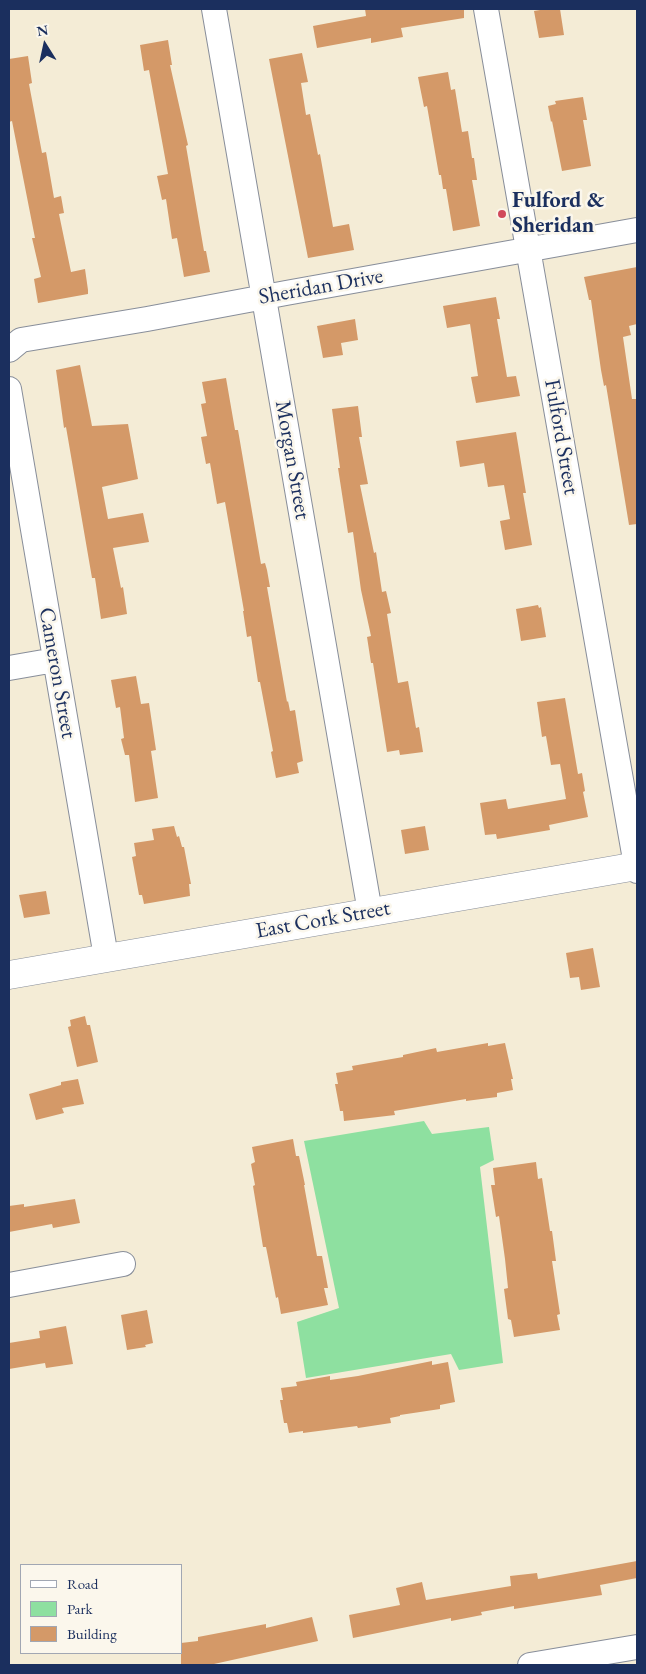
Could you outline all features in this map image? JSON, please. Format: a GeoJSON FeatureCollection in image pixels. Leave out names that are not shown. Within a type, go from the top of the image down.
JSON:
{"type":"FeatureCollection","features":[{"type":"Feature","properties":{"kind":"street","name":"Morgan Street"},"geometry":{"type":"LineString","coordinates":[[214,9],[370,912]]}},
{"type":"Feature","properties":{"kind":"street","name":"Fulford Street"},"geometry":{"type":"LineString","coordinates":[[486,9],[637,871]]}},
{"type":"Feature","properties":{"kind":"street","name":"Sheridan Drive"},"geometry":{"type":"LineString","coordinates":[[9,350],[21,340],[637,230]]}},
{"type":"Feature","properties":{"kind":"street","name":"Cameron Street"},"geometry":{"type":"LineString","coordinates":[[9,389],[106,957]]}},
{"type":"Feature","properties":{"kind":"street"},"geometry":{"type":"LineString","coordinates":[[9,668],[55,660]]}},
{"type":"Feature","properties":{"kind":"street","name":"East Cork Street"},"geometry":{"type":"LineString","coordinates":[[9,975],[637,866]]}},
{"type":"Feature","properties":{"kind":"street"},"geometry":{"type":"LineString","coordinates":[[9,1285],[123,1264]]}},
{"type":"Feature","properties":{"kind":"street"},"geometry":{"type":"LineString","coordinates":[[530,1665],[637,1647]]}},
{"type":"Feature","properties":{"kind":"green space"},"geometry":{"type":"Polygon","coordinates":[[[424,1121],[432,1134],[489,1127],[494,1160],[480,1167],[503,1363],[459,1370],[451,1354],[306,1378],[297,1322],[339,1308],[304,1141],[424,1121]]]}},
{"type":"Feature","properties":{"kind":"building"},"geometry":{"type":"Polygon","coordinates":[[[365,9],[464,9],[464,18],[401,28],[403,37],[371,43],[371,38],[317,48],[313,26],[366,16],[365,9]]]}},
{"type":"Feature","properties":{"kind":"building"},"geometry":{"type":"Polygon","coordinates":[[[560,9],[564,35],[539,38],[534,11],[560,9]]]}},
{"type":"Feature","properties":{"kind":"building"},"geometry":{"type":"Polygon","coordinates":[[[168,40],[172,65],[170,65],[188,145],[186,146],[204,251],[206,251],[210,272],[184,277],[177,238],[172,239],[166,199],[162,200],[157,176],[168,174],[149,70],[144,71],[140,45],[168,40]]]}},
{"type":"Feature","properties":{"kind":"building"},"geometry":{"type":"Polygon","coordinates":[[[302,53],[308,82],[301,83],[306,115],[310,114],[318,155],[320,154],[333,227],[349,224],[354,250],[308,258],[269,59],[302,53]]]}},
{"type":"Feature","properties":{"kind":"building"},"geometry":{"type":"Polygon","coordinates":[[[28,56],[32,83],[29,84],[42,153],[46,152],[54,198],[61,196],[64,213],[59,214],[71,272],[85,269],[88,290],[88,294],[38,303],[34,279],[41,277],[32,238],[35,238],[12,121],[9,122],[9,59],[28,56]]]}},
{"type":"Feature","properties":{"kind":"building"},"geometry":{"type":"Polygon","coordinates":[[[448,72],[451,90],[455,89],[462,132],[468,131],[472,158],[474,158],[477,180],[472,180],[480,226],[453,231],[446,189],[443,189],[441,175],[439,175],[427,106],[424,107],[418,77],[448,72]]]}},
{"type":"Feature","properties":{"kind":"building"},"geometry":{"type":"Polygon","coordinates":[[[583,97],[587,120],[583,120],[591,166],[562,171],[548,106],[556,104],[555,101],[583,97]]]}},
{"type":"Feature","properties":{"kind":"building"},"geometry":{"type":"Polygon","coordinates":[[[637,267],[637,324],[629,326],[631,335],[623,337],[632,399],[637,399],[637,524],[629,525],[606,385],[604,386],[601,370],[591,300],[589,300],[584,277],[637,267]]]}},
{"type":"Feature","properties":{"kind":"building"},"geometry":{"type":"Polygon","coordinates":[[[496,297],[500,319],[497,319],[507,377],[516,376],[520,396],[476,403],[471,377],[478,376],[470,324],[447,328],[443,306],[496,297]]]}},
{"type":"Feature","properties":{"kind":"building"},"geometry":{"type":"Polygon","coordinates":[[[355,319],[358,340],[341,343],[343,355],[323,358],[317,326],[355,319]]]}},
{"type":"Feature","properties":{"kind":"building"},"geometry":{"type":"Polygon","coordinates":[[[80,365],[92,426],[128,424],[138,479],[102,487],[108,519],[143,513],[149,542],[113,548],[121,588],[123,587],[127,614],[101,619],[95,578],[92,578],[66,427],[64,428],[56,370],[80,365]]]}},
{"type":"Feature","properties":{"kind":"building"},"geometry":{"type":"Polygon","coordinates":[[[226,378],[235,430],[238,430],[261,564],[265,563],[267,570],[270,587],[267,587],[287,702],[290,711],[295,710],[303,761],[297,763],[299,773],[276,778],[271,752],[273,751],[260,682],[258,682],[251,636],[247,637],[225,502],[217,504],[210,463],[206,464],[201,437],[207,436],[201,404],[206,403],[202,382],[226,378]]]}},
{"type":"Feature","properties":{"kind":"building"},"geometry":{"type":"Polygon","coordinates":[[[358,406],[362,437],[359,437],[368,484],[360,485],[374,553],[376,552],[382,592],[386,591],[391,613],[387,614],[398,683],[408,681],[416,728],[419,727],[423,752],[400,755],[399,750],[387,752],[373,663],[371,663],[367,637],[371,636],[361,590],[353,532],[348,533],[338,468],[340,468],[332,409],[358,406]]]}},
{"type":"Feature","properties":{"kind":"building"},"geometry":{"type":"Polygon","coordinates":[[[516,432],[526,493],[523,493],[532,545],[505,550],[500,521],[510,519],[504,485],[488,487],[484,463],[460,467],[456,441],[516,432]]]}},
{"type":"Feature","properties":{"kind":"building"},"geometry":{"type":"Polygon","coordinates":[[[538,605],[539,608],[541,607],[546,637],[521,641],[516,609],[538,605]]]}},
{"type":"Feature","properties":{"kind":"building"},"geometry":{"type":"Polygon","coordinates":[[[136,676],[141,704],[149,703],[156,750],[151,751],[158,798],[135,802],[129,755],[125,755],[121,739],[124,738],[120,707],[116,708],[111,680],[136,676]]]}},
{"type":"Feature","properties":{"kind":"building"},"geometry":{"type":"Polygon","coordinates":[[[565,698],[578,774],[582,773],[585,791],[583,792],[588,817],[549,825],[550,830],[497,839],[496,834],[485,835],[480,803],[506,799],[508,809],[566,799],[560,764],[551,765],[546,736],[542,737],[537,702],[565,698]]]}},
{"type":"Feature","properties":{"kind":"building"},"geometry":{"type":"Polygon","coordinates":[[[174,826],[177,837],[179,836],[182,847],[184,847],[191,884],[189,884],[190,896],[144,904],[142,895],[139,895],[132,857],[136,856],[134,843],[154,840],[152,829],[174,826]]]}},
{"type":"Feature","properties":{"kind":"building"},"geometry":{"type":"Polygon","coordinates":[[[425,826],[429,850],[405,854],[401,830],[425,826]]]}},
{"type":"Feature","properties":{"kind":"building"},"geometry":{"type":"Polygon","coordinates":[[[46,891],[50,914],[24,918],[19,895],[46,891]]]}},
{"type":"Feature","properties":{"kind":"building"},"geometry":{"type":"Polygon","coordinates":[[[593,948],[600,987],[581,990],[579,977],[570,978],[566,953],[593,948]]]}},
{"type":"Feature","properties":{"kind":"building"},"geometry":{"type":"Polygon","coordinates":[[[85,1016],[87,1025],[90,1025],[98,1062],[77,1067],[68,1027],[71,1026],[70,1020],[85,1016]]]}},
{"type":"Feature","properties":{"kind":"building"},"geometry":{"type":"Polygon","coordinates":[[[488,1043],[488,1046],[505,1043],[513,1079],[511,1079],[513,1090],[497,1093],[497,1097],[466,1101],[466,1099],[394,1111],[395,1115],[344,1121],[343,1111],[340,1111],[335,1084],[338,1084],[336,1073],[353,1070],[352,1066],[403,1057],[403,1055],[436,1048],[437,1052],[488,1043]]]}},
{"type":"Feature","properties":{"kind":"building"},"geometry":{"type":"Polygon","coordinates":[[[78,1079],[84,1104],[62,1108],[64,1113],[36,1120],[29,1094],[61,1085],[61,1082],[78,1079]]]}},
{"type":"Feature","properties":{"kind":"building"},"geometry":{"type":"Polygon","coordinates":[[[293,1139],[296,1156],[299,1156],[305,1185],[317,1256],[322,1256],[328,1288],[324,1288],[328,1305],[281,1314],[266,1247],[263,1247],[253,1186],[255,1185],[251,1164],[255,1162],[252,1147],[293,1139]]]}},
{"type":"Feature","properties":{"kind":"building"},"geometry":{"type":"Polygon","coordinates":[[[536,1162],[538,1179],[542,1178],[550,1231],[552,1231],[556,1261],[552,1261],[560,1314],[557,1315],[560,1330],[514,1337],[511,1320],[508,1319],[504,1289],[508,1288],[499,1216],[496,1217],[491,1185],[495,1185],[493,1168],[536,1162]]]}},
{"type":"Feature","properties":{"kind":"building"},"geometry":{"type":"Polygon","coordinates":[[[75,1199],[80,1223],[53,1228],[52,1224],[9,1232],[9,1206],[24,1204],[24,1207],[75,1199]]]}},
{"type":"Feature","properties":{"kind":"building"},"geometry":{"type":"Polygon","coordinates":[[[147,1310],[153,1343],[145,1345],[146,1347],[127,1350],[121,1315],[147,1310]]]}},
{"type":"Feature","properties":{"kind":"building"},"geometry":{"type":"Polygon","coordinates":[[[66,1326],[73,1364],[46,1368],[45,1363],[9,1369],[9,1343],[40,1338],[39,1331],[66,1326]]]}},
{"type":"Feature","properties":{"kind":"building"},"geometry":{"type":"Polygon","coordinates":[[[432,1361],[432,1365],[448,1362],[455,1402],[440,1405],[440,1409],[400,1415],[390,1418],[391,1423],[303,1433],[303,1431],[289,1433],[287,1423],[284,1423],[280,1400],[283,1400],[281,1388],[297,1386],[296,1382],[330,1376],[330,1380],[358,1376],[432,1361]]]}},
{"type":"Feature","properties":{"kind":"building"},"geometry":{"type":"Polygon","coordinates":[[[637,1561],[637,1578],[600,1585],[602,1595],[514,1609],[514,1606],[481,1612],[482,1615],[451,1621],[451,1618],[353,1638],[349,1615],[400,1605],[396,1588],[422,1582],[426,1600],[511,1586],[510,1576],[537,1573],[538,1579],[637,1561]]]}},
{"type":"Feature","properties":{"kind":"building"},"geometry":{"type":"Polygon","coordinates":[[[312,1617],[318,1641],[214,1664],[181,1665],[182,1643],[198,1641],[198,1637],[266,1624],[266,1628],[312,1617]]]}},
{"type":"Feature","properties":{"kind":"place","name":"Fulford & Sheridan"},"geometry":{"type":"Point","coordinates":[502,214]}}]}
